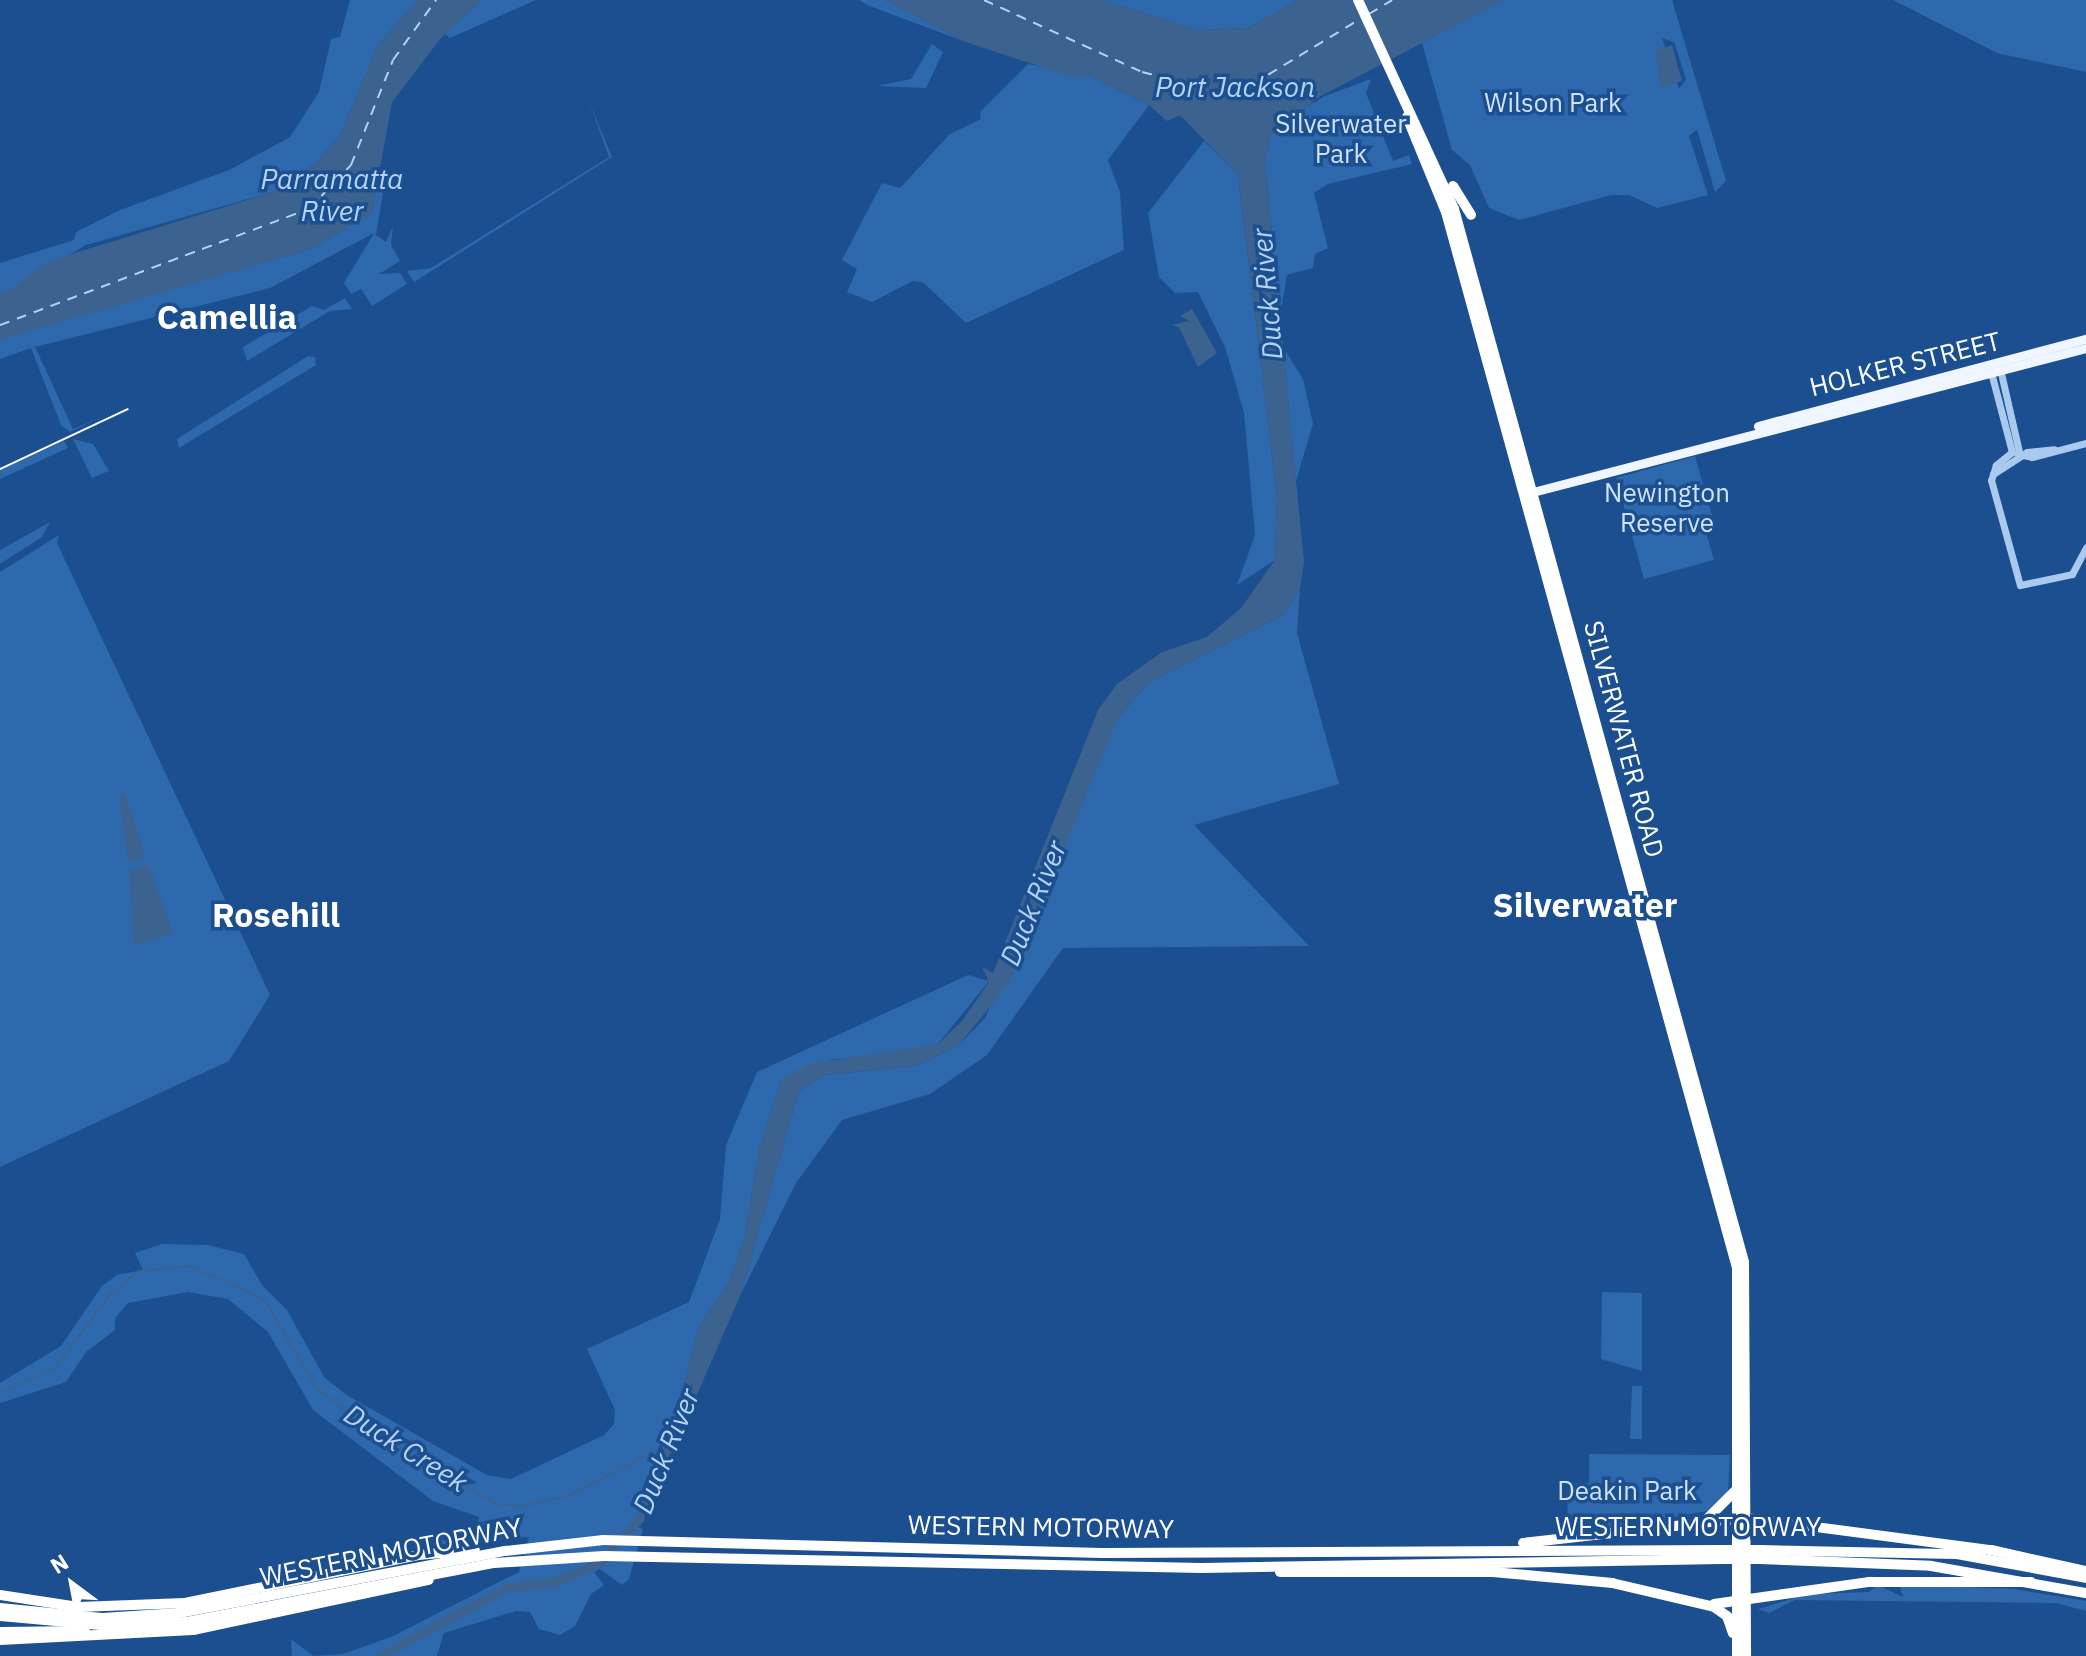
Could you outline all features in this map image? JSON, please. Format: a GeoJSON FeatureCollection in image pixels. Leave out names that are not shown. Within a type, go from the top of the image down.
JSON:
{"type":"FeatureCollection","features":[{"type":"Feature","properties":{"kind":"highway","name":"SILVERWATER ROAD"},"geometry":{"type":"LineString","coordinates":[[1351,0],[1429,154]]}},
{"type":"Feature","properties":{"kind":"highway","name":"SILVERWATER ROAD"},"geometry":{"type":"LineString","coordinates":[[1358,0],[1429,154],[1528,493],[1737,1268],[1742,1604],[1736,1656]]}},
{"type":"Feature","properties":{"kind":"highway"},"geometry":{"type":"LineString","coordinates":[[1429,154],[1471,215]]}},
{"type":"Feature","properties":{"kind":"highway"},"geometry":{"type":"LineString","coordinates":[[1707,1519],[1742,1486],[1769,1523]]}},
{"type":"Feature","properties":{"kind":"highway"},"geometry":{"type":"LineString","coordinates":[[1477,1549],[1637,1534],[1707,1519],[1742,1518],[1991,1550],[2086,1571]]}},
{"type":"Feature","properties":{"kind":"highway","name":"WESTERN MOTORWAY"},"geometry":{"type":"LineString","coordinates":[[0,1616],[61,1624],[187,1622],[307,1593],[430,1554],[505,1551],[603,1540],[728,1540],[1102,1553],[1477,1549],[1722,1555]]}},
{"type":"Feature","properties":{"kind":"highway","name":"WESTERN MOTORWAY"},"geometry":{"type":"LineString","coordinates":[[1760,1554],[1931,1566],[2086,1593]]}},
{"type":"Feature","properties":{"kind":"highway","name":"WESTERN MOTORWAY"},"geometry":{"type":"LineString","coordinates":[[0,1608],[61,1624],[277,1600],[307,1593],[537,1561],[727,1556],[1202,1568],[1760,1554],[1957,1554],[2086,1578]]}},
{"type":"Feature","properties":{"kind":"highway"},"geometry":{"type":"LineString","coordinates":[[1202,1568],[1548,1575],[1704,1603],[1742,1604],[1843,1585],[2031,1582]]}},
{"type":"Feature","properties":{"kind":"highway"},"geometry":{"type":"LineString","coordinates":[[1747,1643],[1762,1603],[1843,1585]]}},
{"type":"Feature","properties":{"kind":"highway"},"geometry":{"type":"LineString","coordinates":[[0,1595],[61,1624]]}},
{"type":"Feature","properties":{"kind":"highway","name":"WESTERN MOTORWAY"},"geometry":{"type":"LineString","coordinates":[[0,1640],[61,1624],[277,1600]]}},
{"type":"Feature","properties":{"kind":"highway"},"geometry":{"type":"LineString","coordinates":[[1704,1603],[1727,1616],[1736,1656]]}},
{"type":"Feature","properties":{"kind":"highway","name":"SILVERWATER ROAD"},"geometry":{"type":"LineString","coordinates":[[1742,1604],[1746,1656]]}},
{"type":"Feature","properties":{"kind":"highway"},"geometry":{"type":"LineString","coordinates":[[0,1632],[61,1624]]}},
{"type":"Feature","properties":{"kind":"main road","name":"HOLKER STREET"},"geometry":{"type":"LineString","coordinates":[[1995,370],[2086,339]]}},
{"type":"Feature","properties":{"kind":"main road","name":"HOLKER STREET"},"geometry":{"type":"LineString","coordinates":[[1528,493],[1737,435],[1821,407],[2086,348]]}},
{"type":"Feature","properties":{"kind":"street"},"geometry":{"type":"LineString","coordinates":[[1995,370],[2016,454]]}},
{"type":"Feature","properties":{"kind":"street"},"geometry":{"type":"LineString","coordinates":[[2086,442],[2016,454],[1992,476],[2021,579],[2072,574],[2086,548]]}},
{"type":"Feature","properties":{"kind":"green space"},"geometry":{"type":"Polygon","coordinates":[[[350,0],[418,0],[378,45],[340,135],[316,163],[273,192],[86,245],[0,296],[0,263],[74,240],[76,232],[120,210],[229,170],[290,137],[319,92],[331,39],[340,37],[350,0]]]}},
{"type":"Feature","properties":{"kind":"green space"},"geometry":{"type":"Polygon","coordinates":[[[482,0],[536,0],[450,38],[445,34],[482,0]]]}},
{"type":"Feature","properties":{"kind":"green space"},"geometry":{"type":"Polygon","coordinates":[[[859,0],[885,0],[963,41],[867,5],[859,0]]]}},
{"type":"Feature","properties":{"kind":"green space"},"geometry":{"type":"Polygon","coordinates":[[[1101,0],[1298,0],[1248,28],[1199,30],[1101,0]]]}},
{"type":"Feature","properties":{"kind":"green space","name":"Wilson Park"},"geometry":{"type":"Polygon","coordinates":[[[1502,0],[1672,0],[1726,181],[1715,192],[1697,129],[1689,136],[1708,195],[1657,208],[1629,195],[1611,195],[1519,220],[1489,208],[1470,165],[1452,150],[1422,43],[1502,0]],[[1662,38],[1679,89],[1686,79],[1674,42],[1662,38]]]}},
{"type":"Feature","properties":{"kind":"green space"},"geometry":{"type":"Polygon","coordinates":[[[1893,0],[2086,0],[2086,72],[1997,53],[1893,0]]]}},
{"type":"Feature","properties":{"kind":"green space"},"geometry":{"type":"Polygon","coordinates":[[[932,44],[943,52],[926,88],[877,86],[911,79],[932,44]]]}},
{"type":"Feature","properties":{"kind":"green space"},"geometry":{"type":"Polygon","coordinates":[[[1028,64],[1089,76],[1149,105],[1108,160],[1120,192],[1124,250],[966,323],[924,283],[913,281],[872,302],[847,292],[857,269],[842,260],[882,183],[900,188],[950,134],[981,119],[980,112],[1028,64]]]}},
{"type":"Feature","properties":{"kind":"green space","name":"Silverwater Park"},"geometry":{"type":"Polygon","coordinates":[[[1371,79],[1366,93],[1393,161],[1409,155],[1412,164],[1328,184],[1314,193],[1328,248],[1315,254],[1313,268],[1287,275],[1280,317],[1265,161],[1270,137],[1286,119],[1325,96],[1371,79]]]}},
{"type":"Feature","properties":{"kind":"green space"},"geometry":{"type":"Polygon","coordinates":[[[589,102],[612,157],[414,282],[407,271],[431,268],[609,157],[589,102]]]}},
{"type":"Feature","properties":{"kind":"green space"},"geometry":{"type":"Polygon","coordinates":[[[1204,141],[1238,175],[1277,496],[1275,560],[1237,585],[1255,535],[1244,413],[1225,347],[1198,292],[1175,293],[1159,277],[1148,213],[1204,141]]]}},
{"type":"Feature","properties":{"kind":"green space"},"geometry":{"type":"Polygon","coordinates":[[[378,178],[385,180],[376,235],[386,242],[393,226],[391,245],[400,261],[379,274],[400,273],[407,284],[372,306],[361,289],[351,294],[344,283],[374,233],[270,288],[35,347],[73,429],[102,417],[70,432],[61,425],[31,348],[0,359],[0,340],[16,334],[314,248],[372,213],[378,178]]]}},
{"type":"Feature","properties":{"kind":"green space"},"geometry":{"type":"Polygon","coordinates":[[[345,298],[352,309],[330,311],[247,361],[243,347],[312,306],[324,310],[345,298]]]}},
{"type":"Feature","properties":{"kind":"green space"},"geometry":{"type":"Polygon","coordinates":[[[1283,347],[1303,379],[1313,424],[1296,481],[1283,347]]]}},
{"type":"Feature","properties":{"kind":"green space"},"geometry":{"type":"Polygon","coordinates":[[[308,356],[315,357],[316,365],[179,448],[177,439],[308,356]]]}},
{"type":"Feature","properties":{"kind":"green space"},"geometry":{"type":"Polygon","coordinates":[[[73,439],[93,444],[109,471],[92,478],[73,439]]]}},
{"type":"Feature","properties":{"kind":"green space"},"geometry":{"type":"Polygon","coordinates":[[[64,441],[68,448],[0,479],[0,470],[64,441]]]}},
{"type":"Feature","properties":{"kind":"green space","name":"Newington Reserve"},"geometry":{"type":"Polygon","coordinates":[[[1695,456],[1714,522],[1704,525],[1714,560],[1644,579],[1616,478],[1695,456]]]}},
{"type":"Feature","properties":{"kind":"green space"},"geometry":{"type":"Polygon","coordinates":[[[50,522],[42,537],[0,564],[0,550],[50,522]]]}},
{"type":"Feature","properties":{"kind":"green space"},"geometry":{"type":"Polygon","coordinates":[[[59,535],[57,543],[270,995],[229,1061],[0,1167],[0,572],[59,535]]]}},
{"type":"Feature","properties":{"kind":"green space"},"geometry":{"type":"Polygon","coordinates":[[[1300,589],[1297,633],[1339,784],[1194,825],[1309,946],[1063,948],[987,1055],[930,1094],[842,1120],[796,1183],[740,1296],[799,1091],[824,1075],[915,1066],[958,1046],[985,1018],[1118,718],[1148,683],[1283,615],[1300,589]]]}},
{"type":"Feature","properties":{"kind":"green space"},"geometry":{"type":"Polygon","coordinates":[[[968,975],[989,981],[938,1044],[882,1057],[834,1059],[782,1079],[759,1149],[744,1239],[728,1284],[699,1326],[674,1424],[634,1526],[643,1529],[629,1579],[622,1585],[600,1569],[594,1572],[604,1585],[591,1594],[575,1626],[560,1635],[539,1629],[530,1612],[516,1611],[444,1633],[437,1656],[313,1656],[343,1654],[391,1637],[519,1572],[529,1537],[430,1545],[477,1528],[479,1517],[433,1501],[313,1410],[268,1332],[228,1299],[188,1292],[128,1303],[115,1318],[115,1330],[86,1352],[66,1382],[0,1403],[0,1383],[61,1346],[102,1286],[117,1275],[143,1270],[135,1253],[162,1244],[208,1245],[244,1254],[262,1285],[287,1310],[324,1377],[345,1394],[487,1475],[511,1479],[604,1435],[614,1424],[615,1410],[587,1349],[689,1302],[720,1219],[726,1145],[757,1072],[968,975]]]}},
{"type":"Feature","properties":{"kind":"green space"},"geometry":{"type":"Polygon","coordinates":[[[1602,1292],[1642,1293],[1642,1371],[1601,1359],[1602,1292]]]}},
{"type":"Feature","properties":{"kind":"green space"},"geometry":{"type":"Polygon","coordinates":[[[1632,1386],[1642,1386],[1642,1439],[1630,1439],[1632,1386]]]}},
{"type":"Feature","properties":{"kind":"green space","name":"Deakin Park"},"geometry":{"type":"Polygon","coordinates":[[[1589,1454],[1730,1455],[1728,1493],[1708,1511],[1568,1536],[1567,1483],[1589,1483],[1589,1454]]]}},
{"type":"Feature","properties":{"kind":"green space"},"geometry":{"type":"Polygon","coordinates":[[[1899,1584],[2014,1589],[2086,1601],[2086,1611],[2056,1603],[1795,1600],[1769,1613],[1758,1609],[1808,1594],[1869,1592],[1877,1585],[1903,1597],[1899,1584]]]}},
{"type":"Feature","properties":{"kind":"green space"},"geometry":{"type":"Polygon","coordinates":[[[291,1639],[313,1656],[292,1656],[291,1639]]]}},
{"type":"Feature","properties":{"kind":"water","name":"Parramatta River"},"geometry":{"type":"Polygon","coordinates":[[[418,0],[482,0],[441,38],[392,102],[372,213],[314,248],[0,340],[0,296],[49,261],[273,192],[316,163],[340,135],[378,45],[418,0]]]}},
{"type":"Feature","properties":{"kind":"water","name":"Port Jackson"},"geometry":{"type":"Polygon","coordinates":[[[885,0],[1101,0],[1199,30],[1248,28],[1298,0],[1504,0],[1319,97],[1270,137],[1265,161],[1304,562],[1300,589],[1283,615],[1148,683],[1118,718],[1008,985],[958,1046],[915,1066],[824,1075],[799,1091],[740,1296],[640,1525],[633,1526],[674,1424],[699,1326],[728,1284],[744,1239],[759,1149],[782,1079],[808,1064],[938,1044],[962,1021],[989,982],[982,967],[993,973],[1098,710],[1117,684],[1162,652],[1207,637],[1241,608],[1275,560],[1277,496],[1238,175],[1180,115],[1167,121],[1149,105],[1089,76],[1072,77],[963,41],[885,0]]]}},
{"type":"Feature","properties":{"kind":"water"},"geometry":{"type":"Polygon","coordinates":[[[1672,45],[1682,81],[1660,88],[1656,51],[1672,45]]]}},
{"type":"Feature","properties":{"kind":"water"},"geometry":{"type":"Polygon","coordinates":[[[1192,309],[1217,353],[1198,367],[1179,327],[1171,325],[1190,321],[1180,316],[1192,309]]]}},
{"type":"Feature","properties":{"kind":"water"},"geometry":{"type":"Polygon","coordinates":[[[125,793],[146,858],[128,862],[119,795],[125,793]]]}},
{"type":"Feature","properties":{"kind":"water"},"geometry":{"type":"Polygon","coordinates":[[[149,865],[173,934],[134,945],[129,870],[149,865]]]}},
{"type":"Feature","properties":{"kind":"waterway","name":"Duck Creek"},"geometry":{"type":"LineString","coordinates":[[0,1393],[55,1368],[110,1295],[139,1271],[190,1266],[265,1300],[315,1386],[369,1431],[497,1504],[523,1506],[567,1496],[667,1445]]}},
{"type":"Feature","properties":{"kind":"waterway","name":"Duck River"},"geometry":{"type":"LineString","coordinates":[[380,1656],[506,1588],[553,1582],[600,1563],[640,1518]]}},
{"type":"Feature","properties":{"kind":"ferry route"},"geometry":{"type":"LineString","coordinates":[[0,325],[309,209],[351,165],[393,60],[436,0]]}},
{"type":"Feature","properties":{"kind":"ferry route"},"geometry":{"type":"LineString","coordinates":[[984,0],[1142,72],[1221,92],[1253,84],[1360,19]]}},
{"type":"Feature","properties":{"kind":"ferry route"},"geometry":{"type":"LineString","coordinates":[[1369,14],[1392,0]]}},
{"type":"Feature","properties":{"kind":"tram line"},"geometry":{"type":"LineString","coordinates":[[0,469],[128,409]]}},
{"type":"Feature","properties":{"kind":"district","name":"Camellia"},"geometry":{"type":"Point","coordinates":[227,317]}},
{"type":"Feature","properties":{"kind":"district","name":"Silverwater"},"geometry":{"type":"Point","coordinates":[1585,905]}},
{"type":"Feature","properties":{"kind":"district","name":"Rosehill"},"geometry":{"type":"Point","coordinates":[276,915]}}]}
